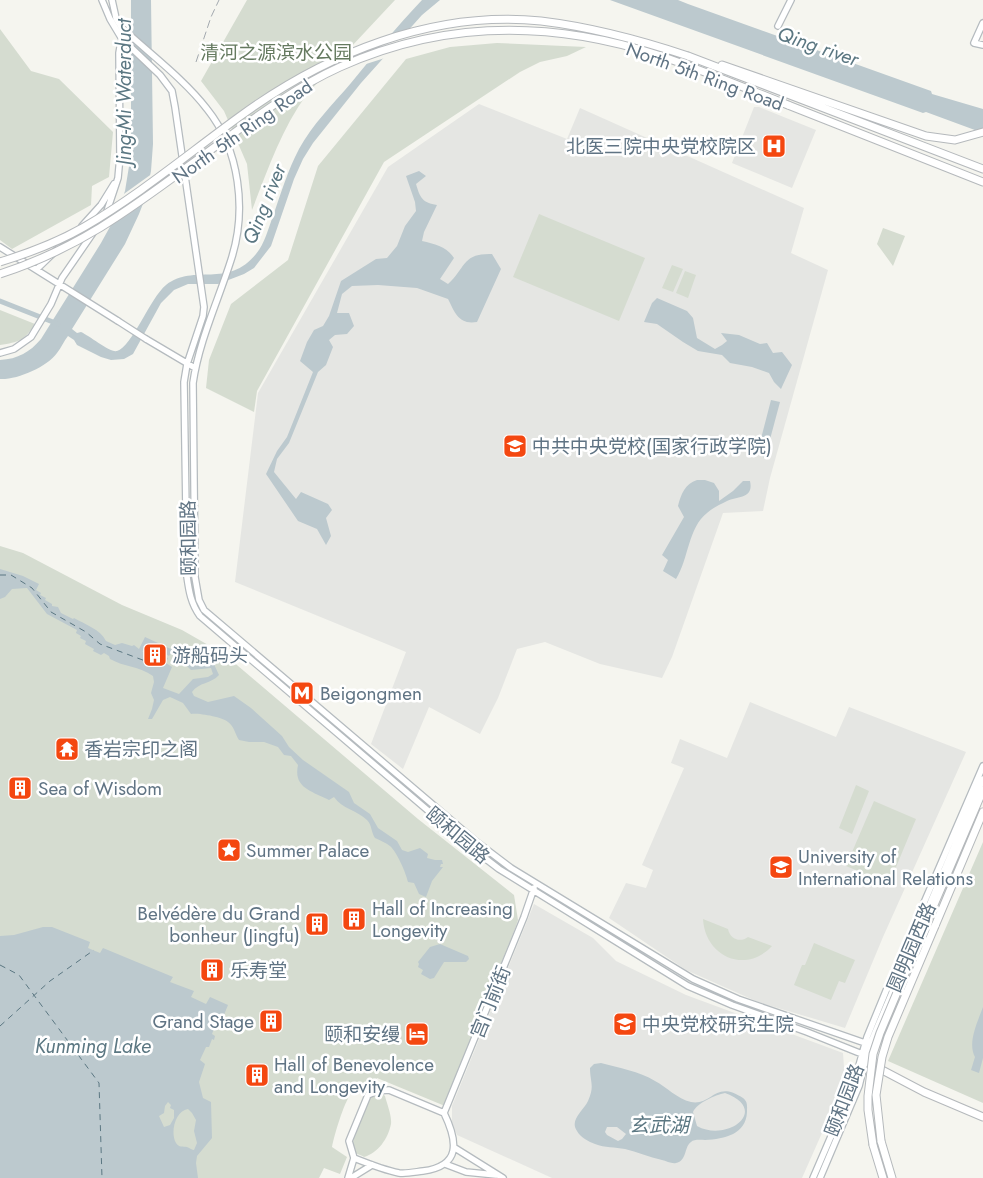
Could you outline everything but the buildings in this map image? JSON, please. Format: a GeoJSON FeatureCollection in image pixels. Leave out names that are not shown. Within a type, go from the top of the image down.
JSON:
{"type":"FeatureCollection","features":[{"type":"Feature","properties":{"kind":"highway","name":"North 5th Ring Road"},"geometry":{"type":"LineString","coordinates":[[0,262],[49,244],[82,227],[137,192],[268,96],[334,59],[383,40],[424,29],[477,21],[540,21],[580,27],[628,38],[688,56],[983,170]]}},
{"type":"Feature","properties":{"kind":"highway","name":"North 5th Ring Road"},"geometry":{"type":"LineString","coordinates":[[0,274],[54,253],[107,224],[136,205],[246,124],[311,82],[358,60],[395,47],[430,38],[492,29],[538,30],[576,36],[657,55],[983,182]]}},
{"type":"Feature","properties":{"kind":"highway"},"geometry":{"type":"LineString","coordinates":[[688,56],[742,70],[926,136],[955,140],[983,132]]}},
{"type":"Feature","properties":{"kind":"highway"},"geometry":{"type":"LineString","coordinates":[[883,1178],[873,1145],[868,1110],[869,1078],[873,1054],[880,1033],[983,790]]}},
{"type":"Feature","properties":{"kind":"highway","name":"圆明园西路"},"geometry":{"type":"LineString","coordinates":[[892,1178],[881,1141],[876,1095],[882,1056],[888,1037],[983,812]]}},
{"type":"Feature","properties":{"kind":"highway"},"geometry":{"type":"LineString","coordinates":[[863,1058],[924,1092],[983,1117]]}},
{"type":"Feature","properties":{"kind":"main road","name":"颐和园路"},"geometry":{"type":"LineString","coordinates":[[102,0],[110,19],[122,39],[155,70],[172,91],[175,107],[204,312],[187,364],[184,382],[187,577],[194,607],[200,616],[473,849],[499,869],[688,986],[732,1006],[807,1032],[863,1058]]}},
{"type":"Feature","properties":{"kind":"main road"},"geometry":{"type":"LineString","coordinates":[[0,353],[14,349],[31,337],[52,304],[62,278],[106,214],[118,178],[120,156],[119,53],[122,28],[116,18],[112,0]]}},
{"type":"Feature","properties":{"kind":"main road"},"geometry":{"type":"LineString","coordinates":[[778,26],[791,0]]}},
{"type":"Feature","properties":{"kind":"main road"},"geometry":{"type":"LineString","coordinates":[[983,22],[974,43],[983,45]]}},
{"type":"Feature","properties":{"kind":"main road","name":"颐和园路"},"geometry":{"type":"LineString","coordinates":[[122,28],[208,109],[224,135],[234,166],[239,194],[239,217],[231,260],[198,354],[193,383],[195,577],[204,610],[478,843],[511,868],[671,967],[713,989],[865,1043]]}},
{"type":"Feature","properties":{"kind":"main road"},"geometry":{"type":"LineString","coordinates":[[36,269],[101,205],[118,178]]}},
{"type":"Feature","properties":{"kind":"main road"},"geometry":{"type":"LineString","coordinates":[[0,247],[195,368]]}},
{"type":"Feature","properties":{"kind":"main road"},"geometry":{"type":"LineString","coordinates":[[189,591],[197,590]]}},
{"type":"Feature","properties":{"kind":"main road","name":"圆明园西路"},"geometry":{"type":"LineString","coordinates":[[865,1043],[983,766]]}},
{"type":"Feature","properties":{"kind":"main road","name":"圆明园西路"},"geometry":{"type":"LineString","coordinates":[[863,1058],[983,779]]}},
{"type":"Feature","properties":{"kind":"main road","name":"宫门前街"},"geometry":{"type":"LineString","coordinates":[[444,1113],[536,883]]}},
{"type":"Feature","properties":{"kind":"main road"},"geometry":{"type":"LineString","coordinates":[[863,1058],[865,1043]]}},
{"type":"Feature","properties":{"kind":"main road","name":"颐和园路"},"geometry":{"type":"LineString","coordinates":[[813,1178],[863,1058]]}},
{"type":"Feature","properties":{"kind":"main road","name":"颐和园路"},"geometry":{"type":"LineString","coordinates":[[820,1178],[859,1086],[863,1058]]}},
{"type":"Feature","properties":{"kind":"main road"},"geometry":{"type":"LineString","coordinates":[[350,1178],[354,1158],[349,1141],[368,1095],[377,1091],[389,1090],[444,1113],[450,1124],[455,1148],[451,1157],[445,1164],[429,1170],[401,1173],[354,1158]]}},
{"type":"Feature","properties":{"kind":"main road"},"geometry":{"type":"LineString","coordinates":[[455,1148],[500,1177]]}},
{"type":"Feature","properties":{"kind":"main road"},"geometry":{"type":"LineString","coordinates":[[445,1164],[466,1172],[500,1177]]}},
{"type":"Feature","properties":{"kind":"main road"},"geometry":{"type":"LineString","coordinates":[[350,1178],[372,1165]]}},
{"type":"Feature","properties":{"kind":"shaded area","name":"中共中央党校(国家行政学院)"},"geometry":{"type":"Polygon","coordinates":[[[479,104],[567,139],[580,108],[804,208],[791,253],[828,270],[770,478],[763,511],[723,513],[672,657],[662,678],[600,664],[545,642],[517,649],[498,698],[480,734],[429,707],[403,769],[371,744],[406,652],[235,582],[258,393],[388,167],[479,104]]]}},
{"type":"Feature","properties":{"kind":"shaded area","name":"北医三院中央党校院区"},"geometry":{"type":"Polygon","coordinates":[[[754,107],[759,107],[816,130],[792,188],[732,163],[754,107]]]}},
{"type":"Feature","properties":{"kind":"shaded area","name":"University of International Relations"},"geometry":{"type":"Polygon","coordinates":[[[750,702],[836,737],[849,707],[966,752],[883,937],[845,1028],[758,1002],[686,970],[609,918],[626,883],[646,888],[653,870],[642,865],[684,768],[671,763],[680,739],[727,758],[750,702]]]}},
{"type":"Feature","properties":{"kind":"shaded area","name":"中央党校研究生院"},"geometry":{"type":"Polygon","coordinates":[[[534,904],[593,938],[616,961],[686,995],[843,1053],[845,1081],[802,1178],[552,1178],[457,1135],[452,1122],[452,1106],[534,904]]]}},
{"type":"Feature","properties":{"kind":"green space","name":"清河之源滨水公园"},"geometry":{"type":"Polygon","coordinates":[[[247,0],[395,0],[307,94],[282,136],[252,210],[247,164],[224,111],[201,81],[247,0]]]}},
{"type":"Feature","properties":{"kind":"green space"},"geometry":{"type":"Polygon","coordinates":[[[0,29],[31,71],[59,79],[113,132],[109,177],[92,186],[91,205],[12,249],[0,240],[0,29]]]}},
{"type":"Feature","properties":{"kind":"green space"},"geometry":{"type":"Polygon","coordinates":[[[497,43],[586,47],[567,56],[540,62],[520,72],[384,162],[257,391],[254,412],[206,388],[209,360],[231,304],[288,260],[318,166],[406,59],[450,47],[497,43]]]}},
{"type":"Feature","properties":{"kind":"green space"},"geometry":{"type":"Polygon","coordinates":[[[539,214],[645,258],[619,321],[513,277],[539,214]]]}},
{"type":"Feature","properties":{"kind":"green space"},"geometry":{"type":"Polygon","coordinates":[[[883,228],[905,236],[893,266],[877,244],[883,228]]]}},
{"type":"Feature","properties":{"kind":"green space"},"geometry":{"type":"Polygon","coordinates":[[[672,265],[683,269],[673,292],[662,288],[672,265]]]}},
{"type":"Feature","properties":{"kind":"green space"},"geometry":{"type":"Polygon","coordinates":[[[685,271],[696,275],[688,298],[676,293],[685,271]]]}},
{"type":"Feature","properties":{"kind":"green space"},"geometry":{"type":"Polygon","coordinates":[[[0,310],[35,324],[28,334],[20,340],[0,345],[0,310]]]}},
{"type":"Feature","properties":{"kind":"green space","name":"Summer Palace"},"geometry":{"type":"Polygon","coordinates":[[[0,546],[23,553],[122,605],[182,630],[224,654],[418,819],[514,895],[518,920],[445,1106],[377,1078],[374,1086],[356,1090],[348,1098],[342,1111],[332,1147],[347,1157],[340,1174],[324,1168],[319,1178],[0,1178],[0,546]]]}},
{"type":"Feature","properties":{"kind":"green space"},"geometry":{"type":"Polygon","coordinates":[[[856,785],[869,791],[852,834],[839,828],[856,785]]]}},
{"type":"Feature","properties":{"kind":"green space"},"geometry":{"type":"Polygon","coordinates":[[[874,801],[916,819],[889,884],[846,866],[874,801]]]}},
{"type":"Feature","properties":{"kind":"green space"},"geometry":{"type":"Polygon","coordinates":[[[983,842],[983,1103],[888,1061],[983,842]]]}},
{"type":"Feature","properties":{"kind":"green space"},"geometry":{"type":"Polygon","coordinates":[[[703,919],[728,929],[733,938],[742,940],[748,937],[772,946],[761,955],[750,959],[739,960],[728,957],[711,943],[705,932],[703,919]]]}},
{"type":"Feature","properties":{"kind":"green space"},"geometry":{"type":"Polygon","coordinates":[[[814,943],[855,960],[845,983],[839,981],[831,1000],[794,985],[814,943]]]}},
{"type":"Feature","properties":{"kind":"green space"},"geometry":{"type":"Polygon","coordinates":[[[382,1093],[385,1096],[390,1114],[390,1130],[378,1149],[364,1157],[356,1153],[354,1148],[355,1134],[370,1098],[382,1093]]]}},
{"type":"Feature","properties":{"kind":"water"},"geometry":{"type":"Polygon","coordinates":[[[131,0],[151,0],[153,144],[151,171],[146,196],[125,244],[72,329],[77,333],[81,332],[114,351],[123,348],[129,341],[154,300],[166,285],[188,276],[234,271],[256,254],[266,236],[291,165],[310,132],[422,0],[440,0],[422,15],[361,83],[313,143],[294,179],[271,246],[254,268],[218,284],[188,284],[174,290],[161,303],[133,354],[124,359],[111,360],[101,357],[77,345],[68,336],[57,353],[39,368],[23,375],[0,379],[0,360],[23,354],[41,339],[101,243],[117,214],[125,191],[131,154],[131,0]]]}},
{"type":"Feature","properties":{"kind":"water"},"geometry":{"type":"Polygon","coordinates":[[[610,0],[678,0],[931,91],[932,94],[983,109],[983,133],[926,112],[923,113],[610,0]]]}},
{"type":"Feature","properties":{"kind":"water"},"geometry":{"type":"Polygon","coordinates":[[[419,171],[426,176],[416,184],[419,193],[428,203],[437,205],[424,232],[422,241],[444,249],[454,258],[440,279],[448,284],[470,259],[482,254],[492,254],[501,269],[477,322],[466,322],[458,317],[448,299],[417,288],[378,285],[352,286],[342,294],[337,313],[349,313],[354,326],[347,334],[335,335],[329,340],[333,347],[326,365],[318,372],[289,443],[277,459],[274,472],[296,499],[301,492],[328,504],[332,510],[326,518],[331,536],[326,545],[317,529],[298,521],[266,474],[277,451],[287,437],[313,372],[300,361],[307,342],[314,330],[323,326],[329,316],[341,281],[376,259],[387,258],[397,246],[405,226],[416,211],[415,202],[406,176],[419,171]]]}},
{"type":"Feature","properties":{"kind":"water"},"geometry":{"type":"Polygon","coordinates":[[[657,298],[687,311],[693,318],[697,338],[715,349],[727,341],[721,333],[739,335],[760,344],[767,343],[773,353],[782,352],[792,365],[781,389],[769,373],[752,367],[730,363],[722,355],[698,351],[657,324],[644,322],[652,303],[657,298]]]}},
{"type":"Feature","properties":{"kind":"water"},"geometry":{"type":"Polygon","coordinates":[[[771,400],[780,402],[765,458],[757,454],[771,400]]]}},
{"type":"Feature","properties":{"kind":"water"},"geometry":{"type":"Polygon","coordinates":[[[697,480],[714,483],[719,491],[719,501],[743,481],[750,481],[751,487],[750,491],[744,496],[717,506],[701,519],[692,535],[684,562],[676,579],[663,571],[668,560],[662,555],[684,517],[678,506],[682,494],[689,484],[697,480]]]}},
{"type":"Feature","properties":{"kind":"water"},"geometry":{"type":"Polygon","coordinates":[[[0,569],[23,576],[39,584],[36,590],[52,606],[58,607],[61,613],[92,628],[100,633],[106,641],[115,645],[122,643],[134,645],[139,649],[145,637],[172,648],[174,651],[176,647],[192,650],[207,657],[208,662],[212,660],[219,675],[195,689],[192,692],[194,696],[208,702],[234,696],[251,708],[282,736],[289,747],[303,760],[349,792],[354,803],[370,814],[378,828],[397,841],[402,850],[408,852],[420,848],[428,854],[427,858],[442,860],[443,864],[440,867],[443,867],[432,881],[426,897],[419,894],[414,883],[408,882],[395,853],[390,846],[375,838],[367,820],[341,804],[334,797],[329,800],[310,791],[301,784],[297,773],[298,765],[291,756],[284,755],[278,747],[264,742],[239,740],[228,722],[221,718],[191,714],[183,703],[170,697],[163,700],[152,719],[148,719],[154,700],[151,693],[154,682],[153,676],[142,670],[115,662],[104,653],[101,655],[93,651],[94,649],[85,644],[86,641],[76,633],[77,630],[47,614],[27,588],[12,589],[5,597],[0,599],[0,569]],[[148,646],[145,651],[142,651],[146,654],[145,658],[147,659],[149,655],[154,656],[152,661],[154,662],[157,657],[161,659],[163,656],[168,658],[166,663],[172,667],[163,688],[179,694],[193,679],[208,677],[213,674],[211,668],[191,670],[181,657],[172,652],[169,656],[157,648],[156,650],[148,646]]]}},
{"type":"Feature","properties":{"kind":"water","name":"Kunming Lake"},"geometry":{"type":"Polygon","coordinates":[[[43,927],[52,927],[90,942],[88,948],[100,953],[103,948],[173,977],[170,982],[194,991],[191,997],[206,1004],[210,997],[228,1005],[219,1027],[215,1026],[212,1034],[215,1036],[214,1040],[212,1039],[209,1047],[206,1047],[200,1060],[205,1064],[199,1082],[203,1098],[211,1102],[212,1138],[197,1156],[198,1178],[0,1178],[0,936],[14,935],[43,927]],[[168,1102],[164,1113],[159,1116],[164,1127],[170,1125],[174,1118],[174,1110],[170,1108],[171,1105],[168,1102]],[[188,1109],[177,1118],[174,1128],[174,1139],[178,1146],[194,1150],[197,1143],[194,1131],[196,1120],[188,1109]]]}},
{"type":"Feature","properties":{"kind":"water"},"geometry":{"type":"Polygon","coordinates":[[[440,944],[468,956],[469,959],[466,962],[444,962],[434,978],[430,979],[421,974],[423,970],[418,967],[418,962],[430,947],[440,944]]]}},
{"type":"Feature","properties":{"kind":"water"},"geometry":{"type":"Polygon","coordinates":[[[983,1007],[983,1058],[979,1073],[971,1070],[975,1057],[972,1045],[974,1032],[983,1007]]]}},
{"type":"Feature","properties":{"kind":"water","name":"玄武湖"},"geometry":{"type":"Polygon","coordinates":[[[601,1063],[642,1075],[691,1102],[704,1100],[720,1092],[734,1093],[745,1100],[747,1106],[746,1119],[739,1130],[727,1137],[692,1141],[682,1160],[676,1163],[625,1149],[595,1144],[587,1141],[575,1127],[576,1119],[590,1096],[592,1088],[590,1068],[594,1064],[601,1063]],[[725,1093],[707,1100],[695,1109],[693,1112],[697,1126],[709,1130],[721,1130],[731,1128],[740,1122],[744,1115],[744,1108],[738,1100],[725,1093]],[[607,1127],[605,1132],[607,1135],[618,1141],[626,1134],[617,1127],[607,1127]]]}},
{"type":"Feature","properties":{"kind":"pier"},"geometry":{"type":"Polygon","coordinates":[[[410,32],[388,57],[363,65],[386,38],[410,32]]]}},
{"type":"Feature","properties":{"kind":"pier"},"geometry":{"type":"Polygon","coordinates":[[[153,173],[148,196],[107,227],[115,213],[121,196],[153,173]]]}},
{"type":"Feature","properties":{"kind":"waterway"},"geometry":{"type":"LineString","coordinates":[[0,301],[58,324]]}},
{"type":"Feature","properties":{"kind":"ferry route"},"geometry":{"type":"LineString","coordinates":[[0,575],[11,575],[32,588],[51,612],[86,632],[100,644],[148,662],[151,656]]}},
{"type":"Feature","properties":{"kind":"ferry route"},"geometry":{"type":"LineString","coordinates":[[0,1026],[50,981],[94,950]]}},
{"type":"Feature","properties":{"kind":"ferry route"},"geometry":{"type":"LineString","coordinates":[[0,965],[19,975],[99,1083],[102,1178]]}},
{"type":"Feature","properties":{"kind":"railway"},"geometry":{"type":"LineString","coordinates":[[196,62],[211,17],[219,0]]}},
{"type":"Feature","properties":{"kind":"place","name":"北医三院中央党校院区"},"geometry":{"type":"Point","coordinates":[774,146]}},
{"type":"Feature","properties":{"kind":"place","name":"中共中央党校(国家行政学院)"},"geometry":{"type":"Point","coordinates":[515,446]}},
{"type":"Feature","properties":{"kind":"place","name":"游船码头"},"geometry":{"type":"Point","coordinates":[155,655]}},
{"type":"Feature","properties":{"kind":"place","name":"Beigongmen"},"geometry":{"type":"Point","coordinates":[302,693]}},
{"type":"Feature","properties":{"kind":"place","name":"香岩宗印之阁"},"geometry":{"type":"Point","coordinates":[67,749]}},
{"type":"Feature","properties":{"kind":"place","name":"Sea of Wisdom"},"geometry":{"type":"Point","coordinates":[20,788]}},
{"type":"Feature","properties":{"kind":"place","name":"Summer Palace"},"geometry":{"type":"Point","coordinates":[229,850]}},
{"type":"Feature","properties":{"kind":"place","name":"University of International Relations"},"geometry":{"type":"Point","coordinates":[781,867]}},
{"type":"Feature","properties":{"kind":"place","name":"Hall of Increasing Longevity"},"geometry":{"type":"Point","coordinates":[354,919]}},
{"type":"Feature","properties":{"kind":"place","name":"Belvédère du Grand bonheur (Jingfu)"},"geometry":{"type":"Point","coordinates":[317,924]}},
{"type":"Feature","properties":{"kind":"place","name":"乐寿堂"},"geometry":{"type":"Point","coordinates":[212,970]}},
{"type":"Feature","properties":{"kind":"place","name":"Grand Stage"},"geometry":{"type":"Point","coordinates":[271,1021]}},
{"type":"Feature","properties":{"kind":"place","name":"中央党校研究生院"},"geometry":{"type":"Point","coordinates":[625,1024]}},
{"type":"Feature","properties":{"kind":"place","name":"颐和安缦"},"geometry":{"type":"Point","coordinates":[417,1034]}},
{"type":"Feature","properties":{"kind":"place","name":"Hall of Benevolence and Longevity"},"geometry":{"type":"Point","coordinates":[257,1075]}},
{"type":"Feature","properties":{"kind":"water label","name":"Qing river"},"geometry":{"type":"Point","coordinates":[818,46]}},
{"type":"Feature","properties":{"kind":"water label","name":"Jing-Mi Waterduct"},"geometry":{"type":"Point","coordinates":[124,92]}},
{"type":"Feature","properties":{"kind":"water label","name":"Qing river"},"geometry":{"type":"Point","coordinates":[264,204]}}]}
